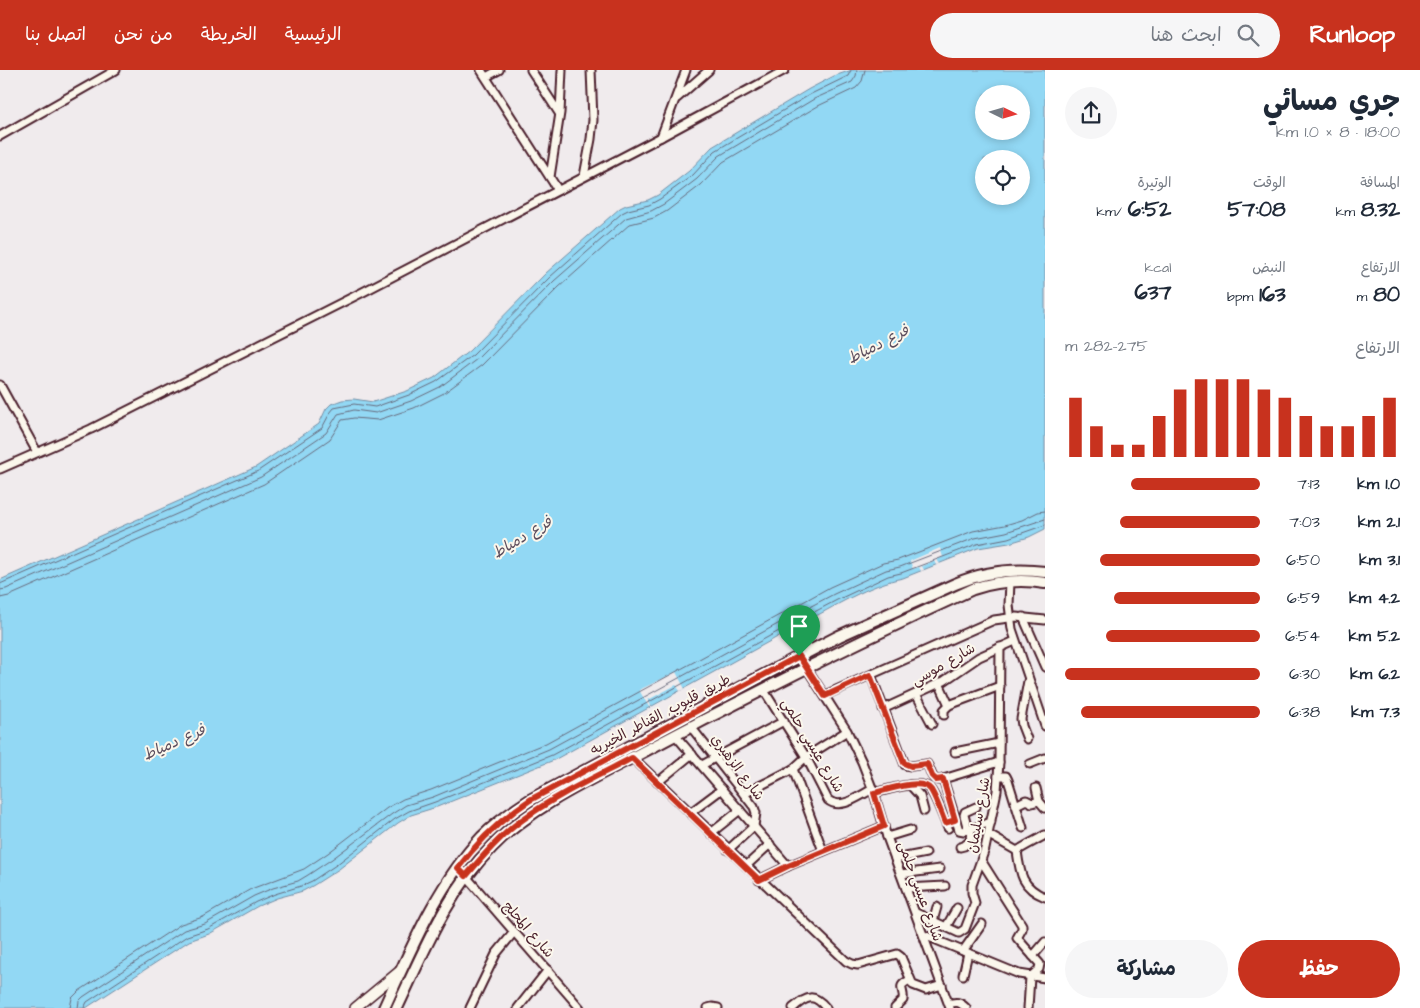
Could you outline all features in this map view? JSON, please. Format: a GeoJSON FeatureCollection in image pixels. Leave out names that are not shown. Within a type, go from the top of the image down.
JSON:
{"type":"FeatureCollection","features":[{"type":"Feature","properties":{"kind":"main road","name":"طريق قليوب, القناطر الخيريه"},"geometry":{"type":"LineString","coordinates":[[384,1008],[436,900],[458,868],[483,837],[513,811],[530,800],[839,636],[969,578],[1006,570],[1045,572]]}},
{"type":"Feature","properties":{"kind":"main road","name":"طريق قليوب, القناطر الخيريه"},"geometry":{"type":"LineString","coordinates":[[397,1008],[437,924],[466,876],[492,847],[521,820],[675,735],[806,668],[973,589],[1010,581],[1026,580],[1045,583]]}},
{"type":"Feature","properties":{"kind":"street"},"geometry":{"type":"LineString","coordinates":[[0,136],[116,70]]}},
{"type":"Feature","properties":{"kind":"street"},"geometry":{"type":"LineString","coordinates":[[481,70],[558,190]]}},
{"type":"Feature","properties":{"kind":"street"},"geometry":{"type":"LineString","coordinates":[[486,77],[499,70]]}},
{"type":"Feature","properties":{"kind":"street"},"geometry":{"type":"LineString","coordinates":[[531,70],[560,113]]}},
{"type":"Feature","properties":{"kind":"street"},"geometry":{"type":"LineString","coordinates":[[550,177],[560,113],[562,70]]}},
{"type":"Feature","properties":{"kind":"street"},"geometry":{"type":"LineString","coordinates":[[584,176],[590,149],[593,120],[592,70]]}},
{"type":"Feature","properties":{"kind":"street"},"geometry":{"type":"LineString","coordinates":[[661,137],[686,70]]}},
{"type":"Feature","properties":{"kind":"street"},"geometry":{"type":"LineString","coordinates":[[677,98],[709,70]]}},
{"type":"Feature","properties":{"kind":"street"},"geometry":{"type":"LineString","coordinates":[[0,469],[90,429],[361,293],[661,137],[785,70]]}},
{"type":"Feature","properties":{"kind":"street"},"geometry":{"type":"LineString","coordinates":[[0,385],[37,452]]}},
{"type":"Feature","properties":{"kind":"street"},"geometry":{"type":"LineString","coordinates":[[1010,581],[1010,617],[1015,641],[1045,726]]}},
{"type":"Feature","properties":{"kind":"street"},"geometry":{"type":"LineString","coordinates":[[825,696],[987,623],[1010,617],[1045,620]]}},
{"type":"Feature","properties":{"kind":"street"},"geometry":{"type":"LineString","coordinates":[[1023,617],[1045,667]]}},
{"type":"Feature","properties":{"kind":"street","name":"شارع موسي"},"geometry":{"type":"LineString","coordinates":[[883,709],[939,683],[978,657],[1015,641]]}},
{"type":"Feature","properties":{"kind":"street","name":"شارع سليمان"},"geometry":{"type":"LineString","coordinates":[[916,913],[959,933],[965,929],[975,903],[972,885],[982,862],[991,822],[998,776],[1000,647]]}},
{"type":"Feature","properties":{"kind":"street","name":"شارع عيسي حلمى"},"geometry":{"type":"LineString","coordinates":[[799,656],[847,731],[862,762],[895,858],[950,1006],[955,1002],[960,1003],[966,1008]]}},
{"type":"Feature","properties":{"kind":"street"},"geometry":{"type":"LineString","coordinates":[[870,675],[904,763],[911,766],[927,764],[936,780],[999,762]]}},
{"type":"Feature","properties":{"kind":"street"},"geometry":{"type":"LineString","coordinates":[[1027,739],[1021,719],[1029,678]]}},
{"type":"Feature","properties":{"kind":"street"},"geometry":{"type":"LineString","coordinates":[[939,683],[949,705]]}},
{"type":"Feature","properties":{"kind":"street"},"geometry":{"type":"LineString","coordinates":[[944,716],[944,710],[949,705],[1000,686]]}},
{"type":"Feature","properties":{"kind":"street","name":"شارع عيسي حلمي"},"geometry":{"type":"LineString","coordinates":[[763,690],[806,757],[828,800],[832,803],[840,804],[873,791]]}},
{"type":"Feature","properties":{"kind":"street"},"geometry":{"type":"LineString","coordinates":[[916,694],[932,724]]}},
{"type":"Feature","properties":{"kind":"street"},"geometry":{"type":"LineString","coordinates":[[702,765],[784,721]]}},
{"type":"Feature","properties":{"kind":"street","name":"شارع الزهيري"},"geometry":{"type":"LineString","coordinates":[[691,727],[754,807],[756,813],[754,826]]}},
{"type":"Feature","properties":{"kind":"street"},"geometry":{"type":"LineString","coordinates":[[744,794],[792,769],[806,757],[847,731]]}},
{"type":"Feature","properties":{"kind":"street","name":"شارع الزهيري"},"geometry":{"type":"LineString","coordinates":[[675,735],[788,866]]}},
{"type":"Feature","properties":{"kind":"street"},"geometry":{"type":"LineString","coordinates":[[955,752],[999,742]]}},
{"type":"Feature","properties":{"kind":"street"},"geometry":{"type":"LineString","coordinates":[[658,782],[692,754]]}},
{"type":"Feature","properties":{"kind":"street"},"geometry":{"type":"LineString","coordinates":[[632,758],[846,961],[858,965],[897,954],[901,957],[913,985],[926,990],[942,985]]}},
{"type":"Feature","properties":{"kind":"street"},"geometry":{"type":"LineString","coordinates":[[1030,764],[1045,758]]}},
{"type":"Feature","properties":{"kind":"street"},"geometry":{"type":"LineString","coordinates":[[792,769],[823,851]]}},
{"type":"Feature","properties":{"kind":"street"},"geometry":{"type":"LineString","coordinates":[[998,776],[1003,775],[1007,778],[1023,828]]}},
{"type":"Feature","properties":{"kind":"street"},"geometry":{"type":"LineString","coordinates":[[943,779],[959,830],[969,830],[991,822]]}},
{"type":"Feature","properties":{"kind":"street"},"geometry":{"type":"LineString","coordinates":[[910,785],[920,796],[924,810]]}},
{"type":"Feature","properties":{"kind":"street"},"geometry":{"type":"LineString","coordinates":[[873,791],[910,785],[924,785],[931,790],[946,826],[955,820]]}},
{"type":"Feature","properties":{"kind":"street"},"geometry":{"type":"LineString","coordinates":[[1036,788],[1039,801],[1045,808]]}},
{"type":"Feature","properties":{"kind":"street"},"geometry":{"type":"LineString","coordinates":[[690,813],[722,789]]}},
{"type":"Feature","properties":{"kind":"street"},"geometry":{"type":"LineString","coordinates":[[935,799],[948,796]]}},
{"type":"Feature","properties":{"kind":"street"},"geometry":{"type":"LineString","coordinates":[[1016,804],[1026,800],[1032,803],[1039,801]]}},
{"type":"Feature","properties":{"kind":"street"},"geometry":{"type":"LineString","coordinates":[[960,847],[970,841],[965,812],[976,807]]}},
{"type":"Feature","properties":{"kind":"street"},"geometry":{"type":"LineString","coordinates":[[940,812],[952,808]]}},
{"type":"Feature","properties":{"kind":"street"},"geometry":{"type":"LineString","coordinates":[[711,833],[740,810]]}},
{"type":"Feature","properties":{"kind":"street"},"geometry":{"type":"LineString","coordinates":[[728,850],[754,826]]}},
{"type":"Feature","properties":{"kind":"street"},"geometry":{"type":"LineString","coordinates":[[759,880],[884,826]]}},
{"type":"Feature","properties":{"kind":"street"},"geometry":{"type":"LineString","coordinates":[[888,837],[910,830]]}},
{"type":"Feature","properties":{"kind":"street"},"geometry":{"type":"LineString","coordinates":[[1017,852],[1026,844],[1032,843],[1045,835]]}},
{"type":"Feature","properties":{"kind":"street"},"geometry":{"type":"LineString","coordinates":[[988,836],[1017,852]]}},
{"type":"Feature","properties":{"kind":"street"},"geometry":{"type":"LineString","coordinates":[[746,866],[770,844]]}},
{"type":"Feature","properties":{"kind":"street"},"geometry":{"type":"LineString","coordinates":[[1017,852],[1020,875],[1037,894],[1045,897]]}},
{"type":"Feature","properties":{"kind":"street"},"geometry":{"type":"LineString","coordinates":[[895,858],[926,853]]}},
{"type":"Feature","properties":{"kind":"street"},"geometry":{"type":"LineString","coordinates":[[982,862],[1022,925],[1017,938],[1040,964],[1040,967],[1030,976],[1028,1008]]}},
{"type":"Feature","properties":{"kind":"street","name":"شارع المحلج"},"geometry":{"type":"LineString","coordinates":[[458,868],[580,1008]]}},
{"type":"Feature","properties":{"kind":"street"},"geometry":{"type":"LineString","coordinates":[[901,874],[940,869]]}},
{"type":"Feature","properties":{"kind":"street"},"geometry":{"type":"LineString","coordinates":[[906,888],[945,886]]}},
{"type":"Feature","properties":{"kind":"street"},"geometry":{"type":"LineString","coordinates":[[933,921],[937,907]]}},
{"type":"Feature","properties":{"kind":"street"},"geometry":{"type":"LineString","coordinates":[[946,927],[957,908]]}},
{"type":"Feature","properties":{"kind":"street"},"geometry":{"type":"LineString","coordinates":[[963,975],[966,952],[982,924]]}},
{"type":"Feature","properties":{"kind":"street"},"geometry":{"type":"LineString","coordinates":[[470,1008],[496,954],[514,932]]}},
{"type":"Feature","properties":{"kind":"street"},"geometry":{"type":"LineString","coordinates":[[924,935],[1030,976],[1045,978]]}},
{"type":"Feature","properties":{"kind":"street"},"geometry":{"type":"LineString","coordinates":[[1033,956],[1045,942]]}},
{"type":"Feature","properties":{"kind":"street"},"geometry":{"type":"LineString","coordinates":[[355,1008],[402,970]]}},
{"type":"Feature","properties":{"kind":"street"},"geometry":{"type":"LineString","coordinates":[[518,1008],[548,970]]}},
{"type":"Feature","properties":{"kind":"street"},"geometry":{"type":"LineString","coordinates":[[895,1008],[903,1000],[901,987],[910,980]]}},
{"type":"Feature","properties":{"kind":"street"},"geometry":{"type":"LineString","coordinates":[[793,1008],[802,1000],[812,997],[821,1001],[826,1008]]}},
{"type":"Feature","properties":{"kind":"street"},"geometry":{"type":"LineString","coordinates":[[708,1008],[718,1008]]}},
{"type":"Feature","properties":{"kind":"water","name":"فرع دمياط"},"geometry":{"type":"Polygon","coordinates":[[[852,70],[1045,70],[1045,529],[1029,537],[1009,543],[978,548],[903,578],[878,585],[803,623],[554,760],[437,807],[411,815],[339,869],[314,885],[303,891],[277,898],[258,906],[209,934],[189,941],[86,1008],[0,1008],[0,580],[256,467],[319,424],[326,409],[331,404],[342,400],[354,399],[373,402],[407,391],[434,378],[469,351],[546,273],[620,208],[658,195],[689,171],[712,147],[834,76],[852,70]]]}},
{"type":"Feature","properties":{"kind":"pier"},"geometry":{"type":"Polygon","coordinates":[[[940,548],[943,557],[937,560],[940,564],[936,565],[934,561],[922,566],[924,570],[921,571],[919,567],[913,569],[910,561],[940,548]]]}},
{"type":"Feature","properties":{"kind":"pier"},"geometry":{"type":"Polygon","coordinates":[[[676,672],[685,689],[680,691],[676,685],[648,700],[651,706],[649,707],[639,690],[676,672]]]}},
{"type":"Feature","properties":{"kind":"route"},"geometry":{"type":"LineString","coordinates":[[799,656],[825,696],[870,675],[904,763],[908,766],[927,764],[934,779],[943,779],[955,820],[945,823],[931,790],[924,785],[910,785],[874,793],[884,826],[759,880],[632,758],[521,820],[492,847],[466,876],[458,868],[483,837],[513,811],[530,800],[799,656]]}}]}
